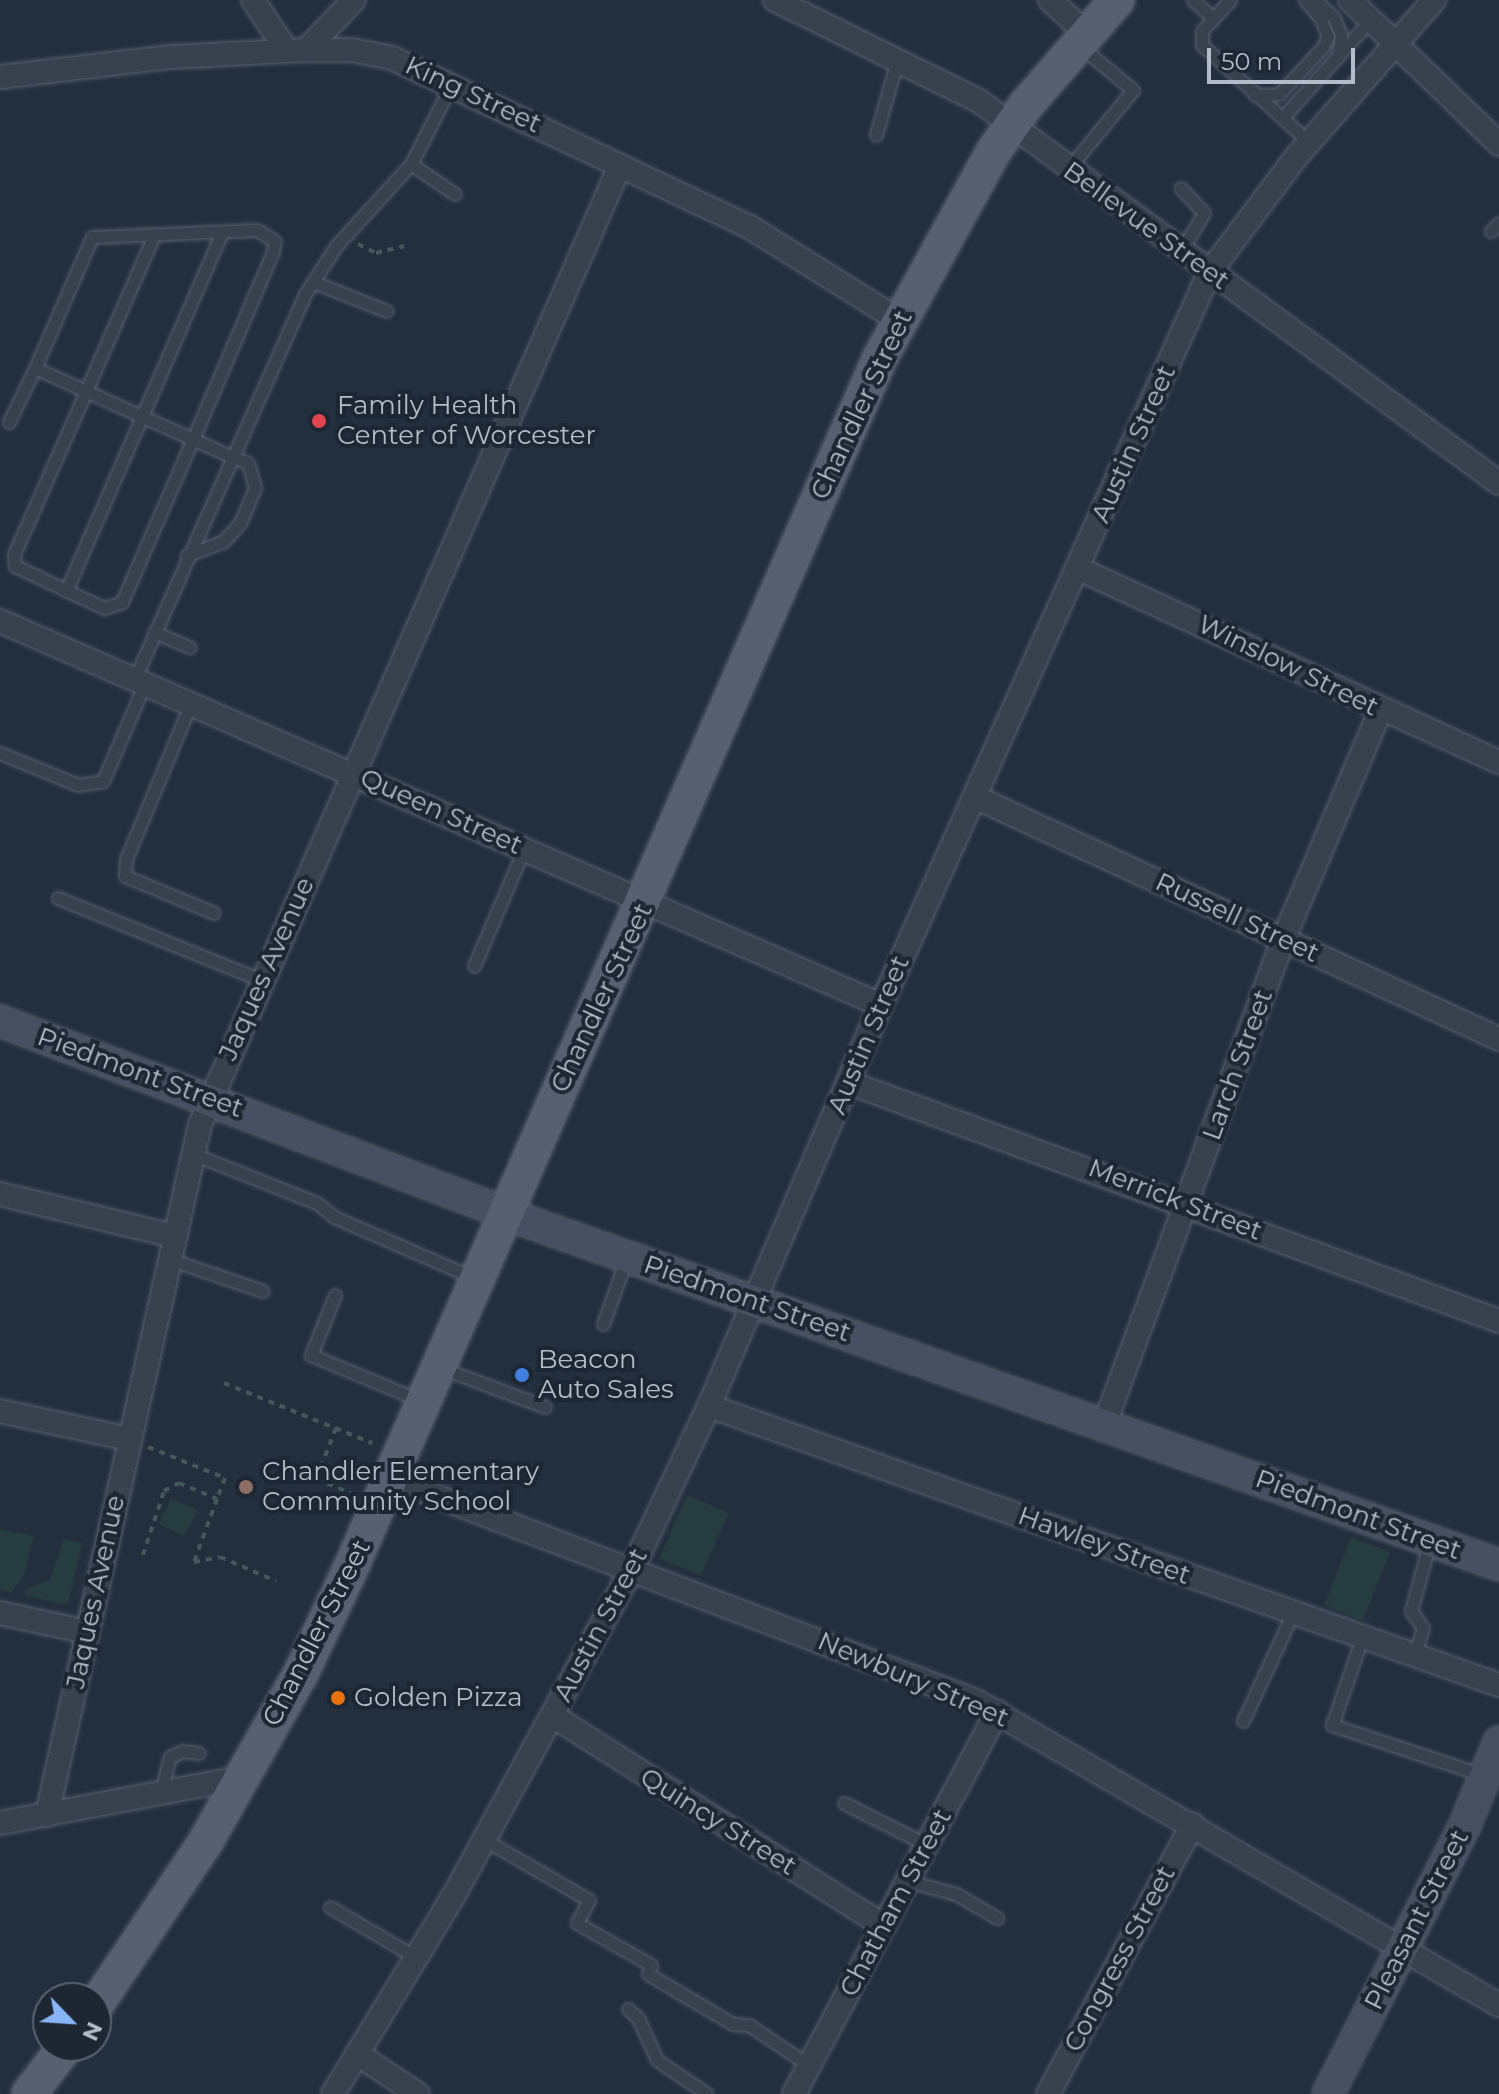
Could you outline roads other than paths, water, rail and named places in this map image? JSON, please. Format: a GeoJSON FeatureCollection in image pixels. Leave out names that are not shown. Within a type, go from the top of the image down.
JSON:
{"type":"FeatureCollection","features":[{"type":"Feature","properties":{"kind":"main road","name":"Chandler Street"},"geometry":{"type":"LineString","coordinates":[[112,1982],[187,1871],[301,1673],[391,1479],[505,1212],[645,904],[900,321],[1010,127],[1117,0]]}},
{"type":"Feature","properties":{"kind":"main road"},"geometry":{"type":"LineString","coordinates":[[29,2094],[54,2062]]}},
{"type":"Feature","properties":{"kind":"street"},"geometry":{"type":"LineString","coordinates":[[253,0],[296,50],[354,0]]}},
{"type":"Feature","properties":{"kind":"street","name":"Bellevue Street"},"geometry":{"type":"LineString","coordinates":[[775,0],[979,101],[1010,127],[1499,483]]}},
{"type":"Feature","properties":{"kind":"street"},"geometry":{"type":"LineString","coordinates":[[1050,0],[1083,39]]}},
{"type":"Feature","properties":{"kind":"street"},"geometry":{"type":"LineString","coordinates":[[1350,0],[1495,133]]}},
{"type":"Feature","properties":{"kind":"street","name":"Austin Street"},"geometry":{"type":"LineString","coordinates":[[333,2094],[417,1959],[485,1840],[632,1569],[709,1406],[881,1005],[1209,273],[1309,142],[1393,42],[1434,0]]}},
{"type":"Feature","properties":{"kind":"street","name":"King Street"},"geometry":{"type":"LineString","coordinates":[[0,77],[296,50],[352,50],[392,58],[748,226],[900,321]]}},
{"type":"Feature","properties":{"kind":"street","name":"Jaques Avenue"},"geometry":{"type":"LineString","coordinates":[[47,1815],[87,1632],[139,1443],[171,1247],[193,1154],[211,1098],[620,166]]}},
{"type":"Feature","properties":{"kind":"street","name":"Winslow Street"},"geometry":{"type":"LineString","coordinates":[[1077,568],[1380,711],[1499,762]]}},
{"type":"Feature","properties":{"kind":"street","name":"Queen Street"},"geometry":{"type":"LineString","coordinates":[[0,621],[881,1005]]}},
{"type":"Feature","properties":{"kind":"street","name":"Larch Street"},"geometry":{"type":"LineString","coordinates":[[1105,1423],[1188,1206],[1283,940],[1380,711]]}},
{"type":"Feature","properties":{"kind":"street","name":"Russell Street"},"geometry":{"type":"LineString","coordinates":[[975,797],[1499,1039]]}},
{"type":"Feature","properties":{"kind":"street","name":"Piedmont Street"},"geometry":{"type":"LineString","coordinates":[[0,1021],[627,1257],[1105,1423],[1499,1565]]}},
{"type":"Feature","properties":{"kind":"street","name":"Merrick Street"},"geometry":{"type":"LineString","coordinates":[[850,1083],[1499,1321]]}},
{"type":"Feature","properties":{"kind":"street"},"geometry":{"type":"LineString","coordinates":[[0,1194],[171,1247]]}},
{"type":"Feature","properties":{"kind":"street","name":"Hawley Street"},"geometry":{"type":"LineString","coordinates":[[709,1406],[1499,1685]]}},
{"type":"Feature","properties":{"kind":"street"},"geometry":{"type":"LineString","coordinates":[[0,1411],[139,1443]]}},
{"type":"Feature","properties":{"kind":"street","name":"Newbury Street"},"geometry":{"type":"LineString","coordinates":[[391,1479],[632,1569],[997,1712],[1499,2005]]}},
{"type":"Feature","properties":{"kind":"street"},"geometry":{"type":"LineString","coordinates":[[0,1613],[87,1632]]}},
{"type":"Feature","properties":{"kind":"street","name":"Chatham Street"},"geometry":{"type":"LineString","coordinates":[[794,2094],[997,1712]]}},
{"type":"Feature","properties":{"kind":"street","name":"Quincy Street"},"geometry":{"type":"LineString","coordinates":[[553,1716],[884,1926]]}},
{"type":"Feature","properties":{"kind":"street","name":"Pleasant Street"},"geometry":{"type":"LineString","coordinates":[[1328,2094],[1404,1947],[1499,1742]]}},
{"type":"Feature","properties":{"kind":"street"},"geometry":{"type":"LineString","coordinates":[[0,1823],[241,1778]]}},
{"type":"Feature","properties":{"kind":"street","name":"Congress Street"},"geometry":{"type":"LineString","coordinates":[[1048,2094],[1193,1824]]}},
{"type":"Feature","properties":{"kind":"street"},"geometry":{"type":"LineString","coordinates":[[357,2054],[418,2094]]}},
{"type":"Feature","properties":{"kind":"lane"},"geometry":{"type":"LineString","coordinates":[[1193,0],[1213,18]]}},
{"type":"Feature","properties":{"kind":"lane"},"geometry":{"type":"LineString","coordinates":[[1230,0],[1202,31],[1202,45],[1255,95],[1284,116],[1309,142]]}},
{"type":"Feature","properties":{"kind":"lane"},"geometry":{"type":"LineString","coordinates":[[1255,95],[1279,94],[1323,47],[1328,37],[1321,19],[1305,0]]}},
{"type":"Feature","properties":{"kind":"lane"},"geometry":{"type":"LineString","coordinates":[[1316,0],[1334,18],[1341,35],[1338,58]]}},
{"type":"Feature","properties":{"kind":"lane"},"geometry":{"type":"LineString","coordinates":[[1284,116],[1370,20]]}},
{"type":"Feature","properties":{"kind":"lane"},"geometry":{"type":"LineString","coordinates":[[1068,169],[1133,90],[1083,39]]}},
{"type":"Feature","properties":{"kind":"lane"},"geometry":{"type":"LineString","coordinates":[[876,135],[897,61]]}},
{"type":"Feature","properties":{"kind":"lane"},"geometry":{"type":"LineString","coordinates":[[0,753],[78,785],[103,781],[154,632],[230,456],[313,282],[344,236],[411,164],[452,85]]}},
{"type":"Feature","properties":{"kind":"lane"},"geometry":{"type":"LineString","coordinates":[[411,164],[455,194]]}},
{"type":"Feature","properties":{"kind":"lane"},"geometry":{"type":"LineString","coordinates":[[1180,251],[1204,213],[1181,188]]}},
{"type":"Feature","properties":{"kind":"lane"},"geometry":{"type":"LineString","coordinates":[[9,422],[92,237],[257,230],[275,241],[122,602],[104,608],[23,572],[15,566],[14,554],[154,235]]}},
{"type":"Feature","properties":{"kind":"lane"},"geometry":{"type":"LineString","coordinates":[[66,591],[222,232]]}},
{"type":"Feature","properties":{"kind":"lane"},"geometry":{"type":"LineString","coordinates":[[313,282],[387,311]]}},
{"type":"Feature","properties":{"kind":"lane"},"geometry":{"type":"LineString","coordinates":[[35,368],[248,463],[255,488],[240,523],[224,541],[187,555]]}},
{"type":"Feature","properties":{"kind":"lane"},"geometry":{"type":"LineString","coordinates":[[154,632],[190,647]]}},
{"type":"Feature","properties":{"kind":"lane"},"geometry":{"type":"LineString","coordinates":[[191,702],[126,859],[125,876],[214,913]]}},
{"type":"Feature","properties":{"kind":"lane"},"geometry":{"type":"LineString","coordinates":[[474,966],[524,848]]}},
{"type":"Feature","properties":{"kind":"lane"},"geometry":{"type":"LineString","coordinates":[[58,898],[263,981]]}},
{"type":"Feature","properties":{"kind":"lane"},"geometry":{"type":"LineString","coordinates":[[193,1154],[317,1203],[334,1217],[476,1279]]}},
{"type":"Feature","properties":{"kind":"lane"},"geometry":{"type":"LineString","coordinates":[[171,1247],[263,1291]]}},
{"type":"Feature","properties":{"kind":"lane"},"geometry":{"type":"LineString","coordinates":[[603,1324],[627,1257]]}},
{"type":"Feature","properties":{"kind":"lane"},"geometry":{"type":"LineString","coordinates":[[335,1295],[311,1355],[423,1402]]}},
{"type":"Feature","properties":{"kind":"lane"},"geometry":{"type":"LineString","coordinates":[[438,1367],[545,1407]]}},
{"type":"Feature","properties":{"kind":"lane"},"geometry":{"type":"LineString","coordinates":[[1414,1656],[1423,1628],[1411,1611],[1430,1541]]}},
{"type":"Feature","properties":{"kind":"lane"},"geometry":{"type":"LineString","coordinates":[[1243,1721],[1293,1613]]}},
{"type":"Feature","properties":{"kind":"lane"},"geometry":{"type":"LineString","coordinates":[[1362,1638],[1332,1725],[1485,1776]]}},
{"type":"Feature","properties":{"kind":"lane"},"geometry":{"type":"LineString","coordinates":[[161,1792],[170,1757],[183,1751],[199,1753]]}},
{"type":"Feature","properties":{"kind":"lane"},"geometry":{"type":"LineString","coordinates":[[844,1803],[927,1845]]}},
{"type":"Feature","properties":{"kind":"lane"},"geometry":{"type":"LineString","coordinates":[[485,1840],[589,1900],[577,1923],[651,1965],[648,1974],[733,2024],[749,2025],[810,2066]]}},
{"type":"Feature","properties":{"kind":"lane"},"geometry":{"type":"LineString","coordinates":[[908,1881],[956,1894],[997,1918]]}},
{"type":"Feature","properties":{"kind":"lane"},"geometry":{"type":"LineString","coordinates":[[330,1907],[417,1959]]}},
{"type":"Feature","properties":{"kind":"lane"},"geometry":{"type":"LineString","coordinates":[[628,2009],[638,2018],[657,2060],[707,2094]]}},
{"type":"Feature","properties":{"kind":"place","name":"Family Health Center of Worcester"},"geometry":{"type":"Point","coordinates":[319,421]}},
{"type":"Feature","properties":{"kind":"place","name":"Beacon Auto Sales"},"geometry":{"type":"Point","coordinates":[522,1375]}},
{"type":"Feature","properties":{"kind":"place","name":"Chandler Elementary Community School"},"geometry":{"type":"Point","coordinates":[246,1487]}},
{"type":"Feature","properties":{"kind":"place","name":"Golden Pizza"},"geometry":{"type":"Point","coordinates":[338,1698]}}]}
